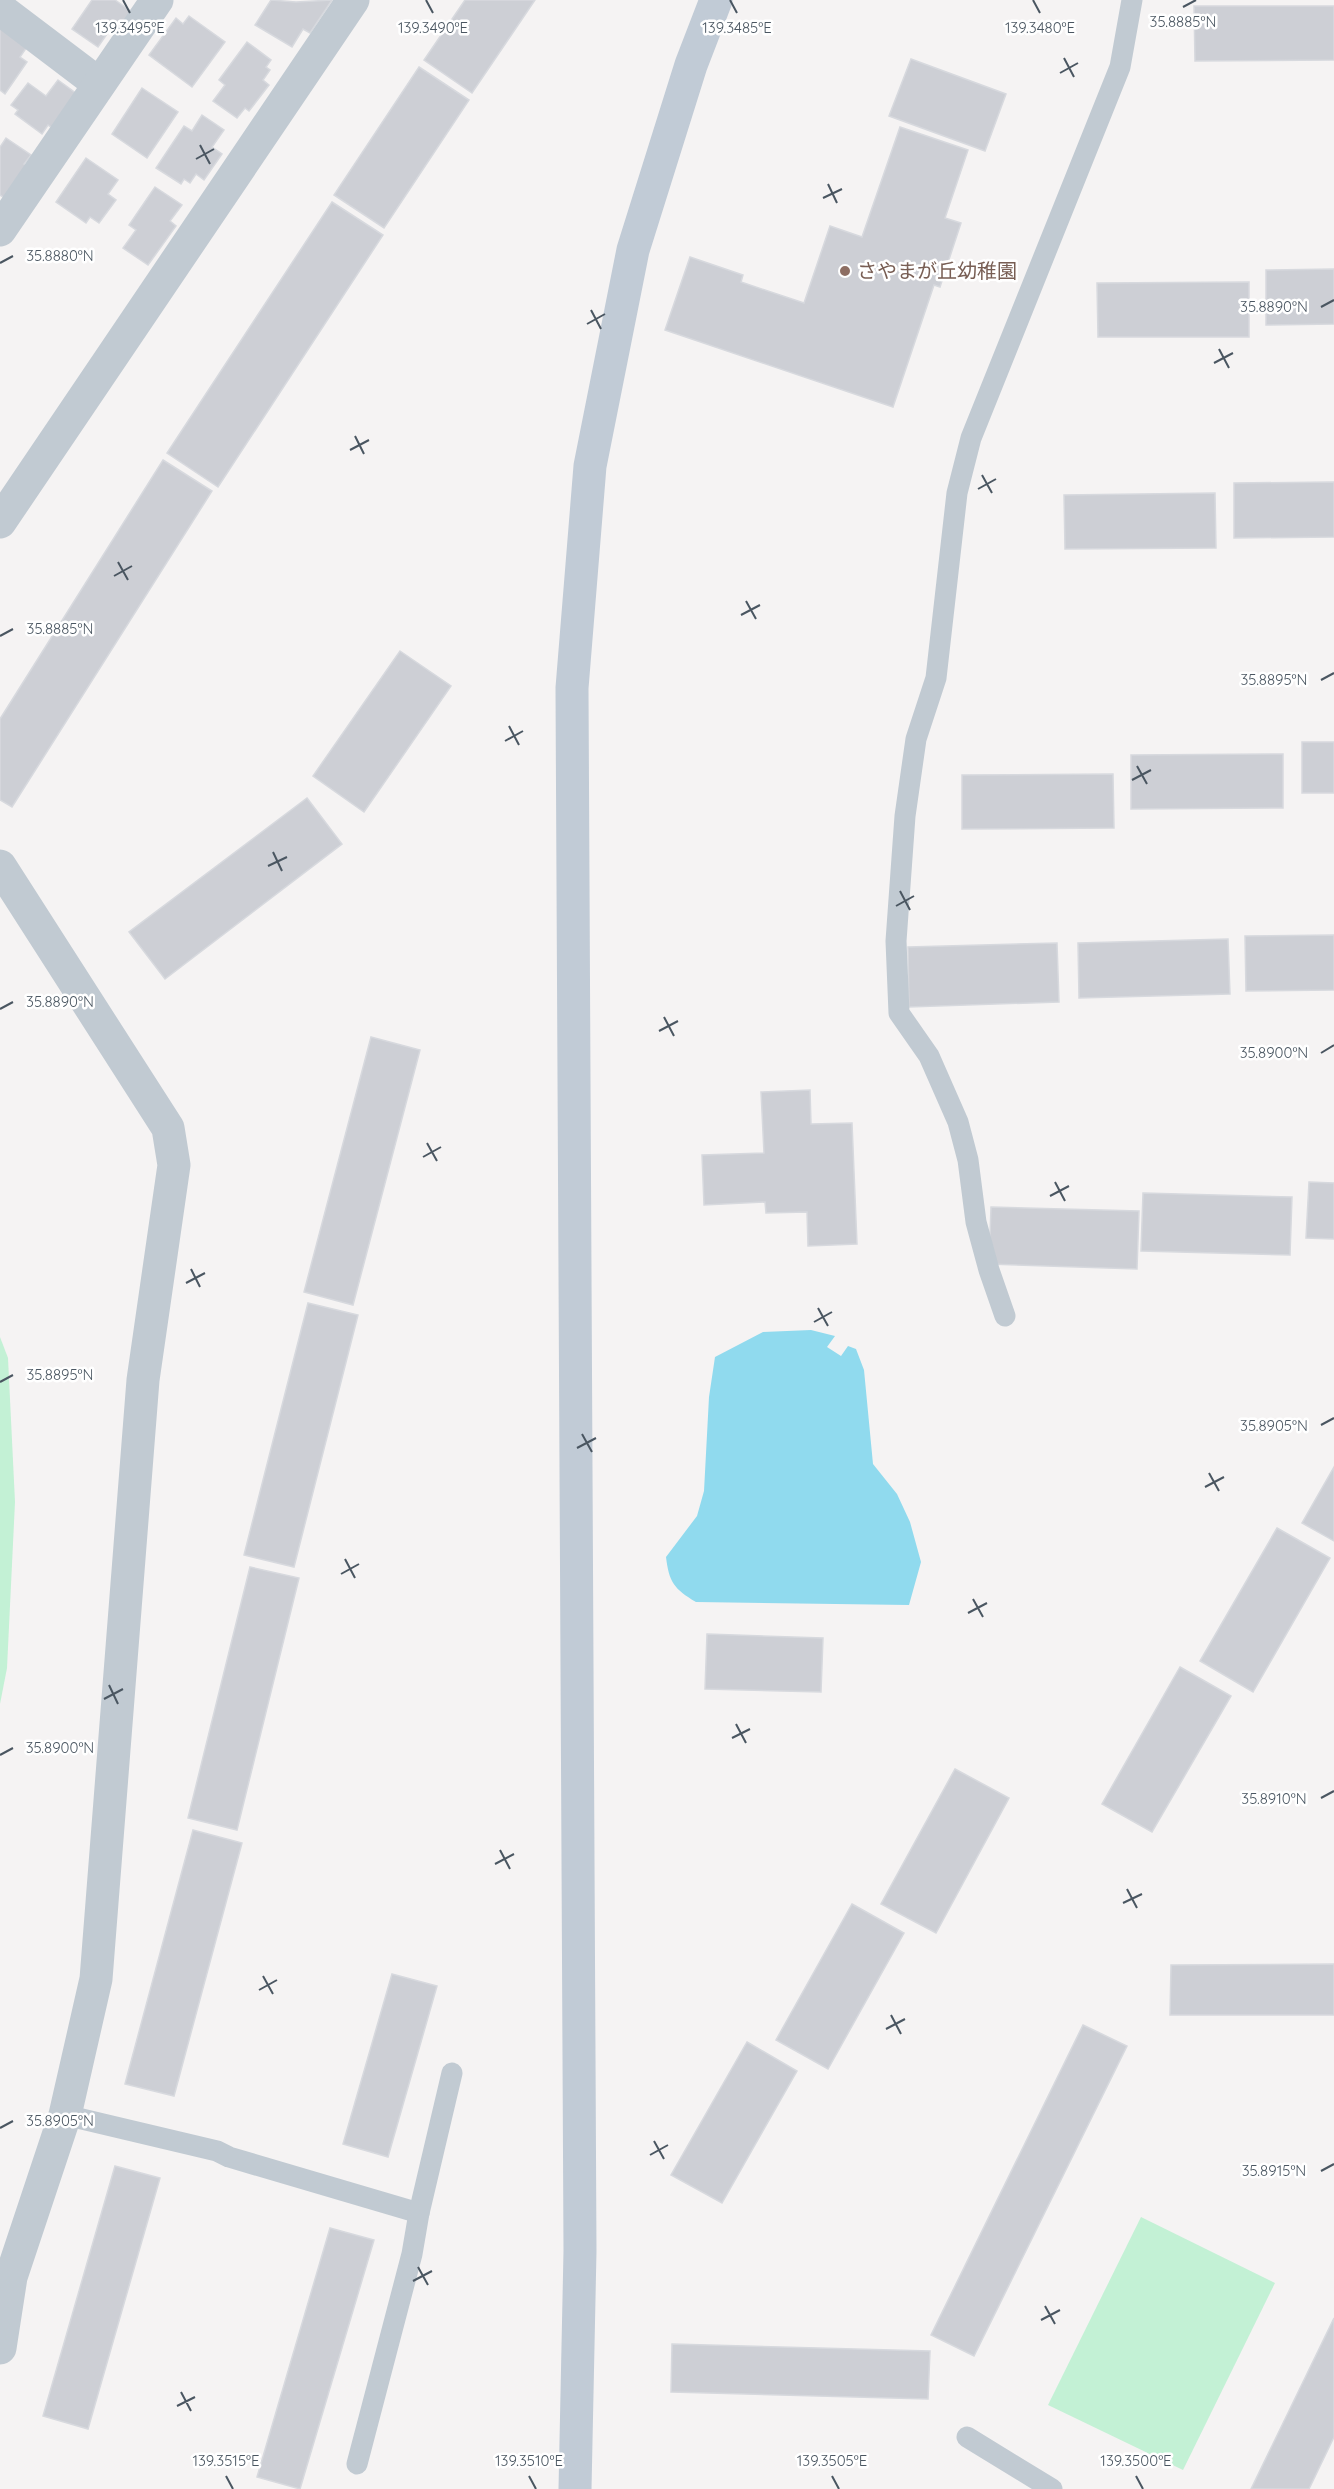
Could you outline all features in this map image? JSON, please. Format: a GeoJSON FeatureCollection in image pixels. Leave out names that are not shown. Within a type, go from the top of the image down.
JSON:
{"type":"FeatureCollection","features":[{"type":"Feature","properties":{"kind":"street"},"geometry":{"type":"LineString","coordinates":[[0,230],[157,0]]}},
{"type":"Feature","properties":{"kind":"street"},"geometry":{"type":"LineString","coordinates":[[0,522],[353,0]]}},
{"type":"Feature","properties":{"kind":"street"},"geometry":{"type":"LineString","coordinates":[[574,2489],[580,2239],[572,688],[590,466],[633,250],[691,65],[716,0]]}},
{"type":"Feature","properties":{"kind":"street"},"geometry":{"type":"LineString","coordinates":[[0,9],[99,84]]}},
{"type":"Feature","properties":{"kind":"street"},"geometry":{"type":"LineString","coordinates":[[0,866],[168,1128],[174,1165],[143,1380],[96,1979],[65,2115],[12,2277],[0,2348]]}},
{"type":"Feature","properties":{"kind":"lane"},"geometry":{"type":"LineString","coordinates":[[1005,1316],[989,1270],[976,1221],[968,1160],[958,1122],[929,1056],[899,1013],[896,941],[905,816],[916,739],[936,678],[957,493],[971,438],[1120,68],[1132,0]]}},
{"type":"Feature","properties":{"kind":"lane"},"geometry":{"type":"LineString","coordinates":[[357,2464],[412,2254],[419,2213],[452,2073]]}},
{"type":"Feature","properties":{"kind":"lane"},"geometry":{"type":"LineString","coordinates":[[65,2115],[217,2151],[419,2213]]}},
{"type":"Feature","properties":{"kind":"lane"},"geometry":{"type":"LineString","coordinates":[[967,2437],[1052,2489]]}},
{"type":"Feature","properties":{"kind":"green space"},"geometry":{"type":"Polygon","coordinates":[[[0,1337],[8,1358],[15,1502],[7,1668],[0,1704],[0,1337]]]}},
{"type":"Feature","properties":{"kind":"green space"},"geometry":{"type":"Polygon","coordinates":[[[1141,2217],[1275,2283],[1183,2470],[1048,2405],[1141,2217]]]}},
{"type":"Feature","properties":{"kind":"water"},"geometry":{"type":"Polygon","coordinates":[[[811,1330],[835,1336],[827,1347],[841,1356],[848,1346],[856,1349],[864,1370],[873,1464],[897,1494],[910,1522],[921,1562],[909,1605],[696,1602],[682,1593],[674,1584],[666,1557],[697,1516],[704,1491],[709,1397],[715,1357],[763,1332],[811,1330]]]}},
{"type":"Feature","properties":{"kind":"building"},"geometry":{"type":"Polygon","coordinates":[[[92,0],[115,0],[132,12],[116,35],[109,31],[98,47],[72,29],[92,0]]]}},
{"type":"Feature","properties":{"kind":"building"},"geometry":{"type":"Polygon","coordinates":[[[271,0],[296,2],[332,0],[310,33],[303,29],[292,47],[255,25],[271,0]]]}},
{"type":"Feature","properties":{"kind":"building"},"geometry":{"type":"Polygon","coordinates":[[[465,0],[535,0],[472,93],[424,60],[465,0]]]}},
{"type":"Feature","properties":{"kind":"building"},"geometry":{"type":"Polygon","coordinates":[[[1194,6],[1334,6],[1334,60],[1195,61],[1194,6]]]}},
{"type":"Feature","properties":{"kind":"building"},"geometry":{"type":"Polygon","coordinates":[[[189,16],[225,42],[192,87],[149,55],[176,18],[183,24],[189,16]]]}},
{"type":"Feature","properties":{"kind":"building"},"geometry":{"type":"Polygon","coordinates":[[[0,24],[29,44],[20,57],[27,62],[5,94],[0,90],[0,24]]]}},
{"type":"Feature","properties":{"kind":"building"},"geometry":{"type":"Polygon","coordinates":[[[247,42],[271,60],[266,67],[270,70],[263,80],[269,85],[249,111],[245,108],[237,118],[213,101],[225,85],[219,80],[247,42]]]}},
{"type":"Feature","properties":{"kind":"building"},"geometry":{"type":"Polygon","coordinates":[[[911,59],[1006,94],[985,151],[889,116],[911,59]]]}},
{"type":"Feature","properties":{"kind":"building"},"geometry":{"type":"Polygon","coordinates":[[[419,67],[469,100],[384,228],[334,195],[419,67]]]}},
{"type":"Feature","properties":{"kind":"building"},"geometry":{"type":"Polygon","coordinates":[[[58,80],[77,94],[52,128],[48,125],[42,134],[15,114],[18,110],[11,105],[28,83],[46,96],[58,80]]]}},
{"type":"Feature","properties":{"kind":"building"},"geometry":{"type":"Polygon","coordinates":[[[142,88],[178,112],[147,158],[112,134],[142,88]]]}},
{"type":"Feature","properties":{"kind":"building"},"geometry":{"type":"Polygon","coordinates":[[[202,115],[224,130],[212,147],[222,154],[204,180],[196,174],[190,183],[184,179],[181,184],[156,168],[184,126],[192,131],[202,115]]]}},
{"type":"Feature","properties":{"kind":"building"},"geometry":{"type":"Polygon","coordinates":[[[900,127],[968,150],[945,218],[961,223],[940,287],[934,285],[893,407],[665,330],[690,257],[743,275],[741,282],[804,303],[830,226],[862,237],[900,127]]]}},
{"type":"Feature","properties":{"kind":"building"},"geometry":{"type":"Polygon","coordinates":[[[6,138],[31,155],[24,164],[32,169],[9,201],[0,195],[0,147],[6,138]]]}},
{"type":"Feature","properties":{"kind":"building"},"geometry":{"type":"Polygon","coordinates":[[[86,158],[118,180],[108,194],[116,200],[99,223],[90,217],[86,223],[56,202],[86,158]]]}},
{"type":"Feature","properties":{"kind":"building"},"geometry":{"type":"Polygon","coordinates":[[[155,187],[182,205],[170,221],[176,226],[148,265],[123,248],[136,230],[129,225],[155,187]]]}},
{"type":"Feature","properties":{"kind":"building"},"geometry":{"type":"Polygon","coordinates":[[[332,202],[383,235],[218,487],[167,453],[332,202]]]}},
{"type":"Feature","properties":{"kind":"building"},"geometry":{"type":"Polygon","coordinates":[[[1334,269],[1334,324],[1266,325],[1266,270],[1334,269]]]}},
{"type":"Feature","properties":{"kind":"building"},"geometry":{"type":"Polygon","coordinates":[[[1249,282],[1249,337],[1098,337],[1097,283],[1249,282]]]}},
{"type":"Feature","properties":{"kind":"building"},"geometry":{"type":"Polygon","coordinates":[[[163,460],[212,491],[12,807],[0,800],[0,719],[163,460]]]}},
{"type":"Feature","properties":{"kind":"building"},"geometry":{"type":"Polygon","coordinates":[[[1334,482],[1334,537],[1234,538],[1234,483],[1334,482]]]}},
{"type":"Feature","properties":{"kind":"building"},"geometry":{"type":"Polygon","coordinates":[[[1215,493],[1216,548],[1065,549],[1064,495],[1215,493]]]}},
{"type":"Feature","properties":{"kind":"building"},"geometry":{"type":"Polygon","coordinates":[[[400,651],[451,686],[364,812],[313,776],[400,651]]]}},
{"type":"Feature","properties":{"kind":"building"},"geometry":{"type":"Polygon","coordinates":[[[1302,742],[1334,742],[1334,793],[1302,793],[1302,742]]]}},
{"type":"Feature","properties":{"kind":"building"},"geometry":{"type":"Polygon","coordinates":[[[1283,754],[1283,808],[1131,809],[1131,755],[1283,754]]]}},
{"type":"Feature","properties":{"kind":"building"},"geometry":{"type":"Polygon","coordinates":[[[1113,774],[1114,828],[962,829],[962,775],[1113,774]]]}},
{"type":"Feature","properties":{"kind":"building"},"geometry":{"type":"Polygon","coordinates":[[[307,798],[342,844],[165,979],[129,932],[307,798]]]}},
{"type":"Feature","properties":{"kind":"building"},"geometry":{"type":"Polygon","coordinates":[[[1334,935],[1334,990],[1246,991],[1245,936],[1334,935]]]}},
{"type":"Feature","properties":{"kind":"building"},"geometry":{"type":"Polygon","coordinates":[[[1228,939],[1230,994],[1079,998],[1078,943],[1228,939]]]}},
{"type":"Feature","properties":{"kind":"building"},"geometry":{"type":"Polygon","coordinates":[[[1057,943],[1059,1002],[909,1007],[908,947],[1057,943]]]}},
{"type":"Feature","properties":{"kind":"building"},"geometry":{"type":"Polygon","coordinates":[[[371,1037],[420,1050],[353,1305],[304,1292],[371,1037]]]}},
{"type":"Feature","properties":{"kind":"building"},"geometry":{"type":"Polygon","coordinates":[[[810,1090],[811,1124],[852,1123],[857,1244],[808,1246],[807,1212],[766,1213],[765,1202],[704,1205],[702,1155],[764,1153],[761,1092],[810,1090]]]}},
{"type":"Feature","properties":{"kind":"building"},"geometry":{"type":"Polygon","coordinates":[[[1309,1182],[1334,1183],[1334,1239],[1306,1238],[1309,1182]]]}},
{"type":"Feature","properties":{"kind":"building"},"geometry":{"type":"Polygon","coordinates":[[[1143,1193],[1292,1197],[1290,1255],[1141,1251],[1143,1193]]]}},
{"type":"Feature","properties":{"kind":"building"},"geometry":{"type":"Polygon","coordinates":[[[991,1207],[1139,1211],[1137,1269],[989,1264],[991,1207]]]}},
{"type":"Feature","properties":{"kind":"building"},"geometry":{"type":"Polygon","coordinates":[[[308,1303],[358,1315],[294,1567],[244,1555],[308,1303]]]}},
{"type":"Feature","properties":{"kind":"building"},"geometry":{"type":"Polygon","coordinates":[[[1334,1467],[1334,1541],[1302,1523],[1334,1467]]]}},
{"type":"Feature","properties":{"kind":"building"},"geometry":{"type":"Polygon","coordinates":[[[1277,1528],[1330,1558],[1253,1692],[1200,1661],[1277,1528]]]}},
{"type":"Feature","properties":{"kind":"building"},"geometry":{"type":"Polygon","coordinates":[[[250,1567],[299,1578],[237,1830],[188,1818],[250,1567]]]}},
{"type":"Feature","properties":{"kind":"building"},"geometry":{"type":"Polygon","coordinates":[[[707,1634],[823,1638],[821,1692],[705,1689],[707,1634]]]}},
{"type":"Feature","properties":{"kind":"building"},"geometry":{"type":"Polygon","coordinates":[[[1180,1667],[1231,1696],[1152,1832],[1102,1804],[1180,1667]]]}},
{"type":"Feature","properties":{"kind":"building"},"geometry":{"type":"Polygon","coordinates":[[[955,1769],[1009,1798],[936,1933],[881,1904],[955,1769]]]}},
{"type":"Feature","properties":{"kind":"building"},"geometry":{"type":"Polygon","coordinates":[[[193,1830],[242,1843],[174,2096],[125,2084],[193,1830]]]}},
{"type":"Feature","properties":{"kind":"building"},"geometry":{"type":"Polygon","coordinates":[[[852,1904],[904,1933],[828,2069],[776,2040],[852,1904]]]}},
{"type":"Feature","properties":{"kind":"building"},"geometry":{"type":"Polygon","coordinates":[[[1334,1964],[1334,2015],[1170,2015],[1171,1965],[1334,1964]]]}},
{"type":"Feature","properties":{"kind":"building"},"geometry":{"type":"Polygon","coordinates":[[[392,1974],[437,1986],[388,2157],[343,2144],[392,1974]]]}},
{"type":"Feature","properties":{"kind":"building"},"geometry":{"type":"Polygon","coordinates":[[[1083,2025],[1127,2046],[974,2356],[931,2335],[1083,2025]]]}},
{"type":"Feature","properties":{"kind":"building"},"geometry":{"type":"Polygon","coordinates":[[[747,2042],[797,2071],[722,2203],[671,2175],[747,2042]]]}},
{"type":"Feature","properties":{"kind":"building"},"geometry":{"type":"Polygon","coordinates":[[[115,2166],[160,2178],[88,2429],[43,2416],[115,2166]]]}},
{"type":"Feature","properties":{"kind":"building"},"geometry":{"type":"Polygon","coordinates":[[[330,2228],[374,2240],[300,2489],[257,2477],[330,2228]]]}},
{"type":"Feature","properties":{"kind":"building"},"geometry":{"type":"Polygon","coordinates":[[[1334,2318],[1334,2437],[1309,2489],[1251,2489],[1334,2318]]]}},
{"type":"Feature","properties":{"kind":"building"},"geometry":{"type":"Polygon","coordinates":[[[672,2344],[930,2351],[928,2399],[671,2392],[672,2344]]]}},
{"type":"Feature","properties":{"kind":"place","name":"さやまが丘幼稚園"},"geometry":{"type":"Point","coordinates":[845,271]}}]}
